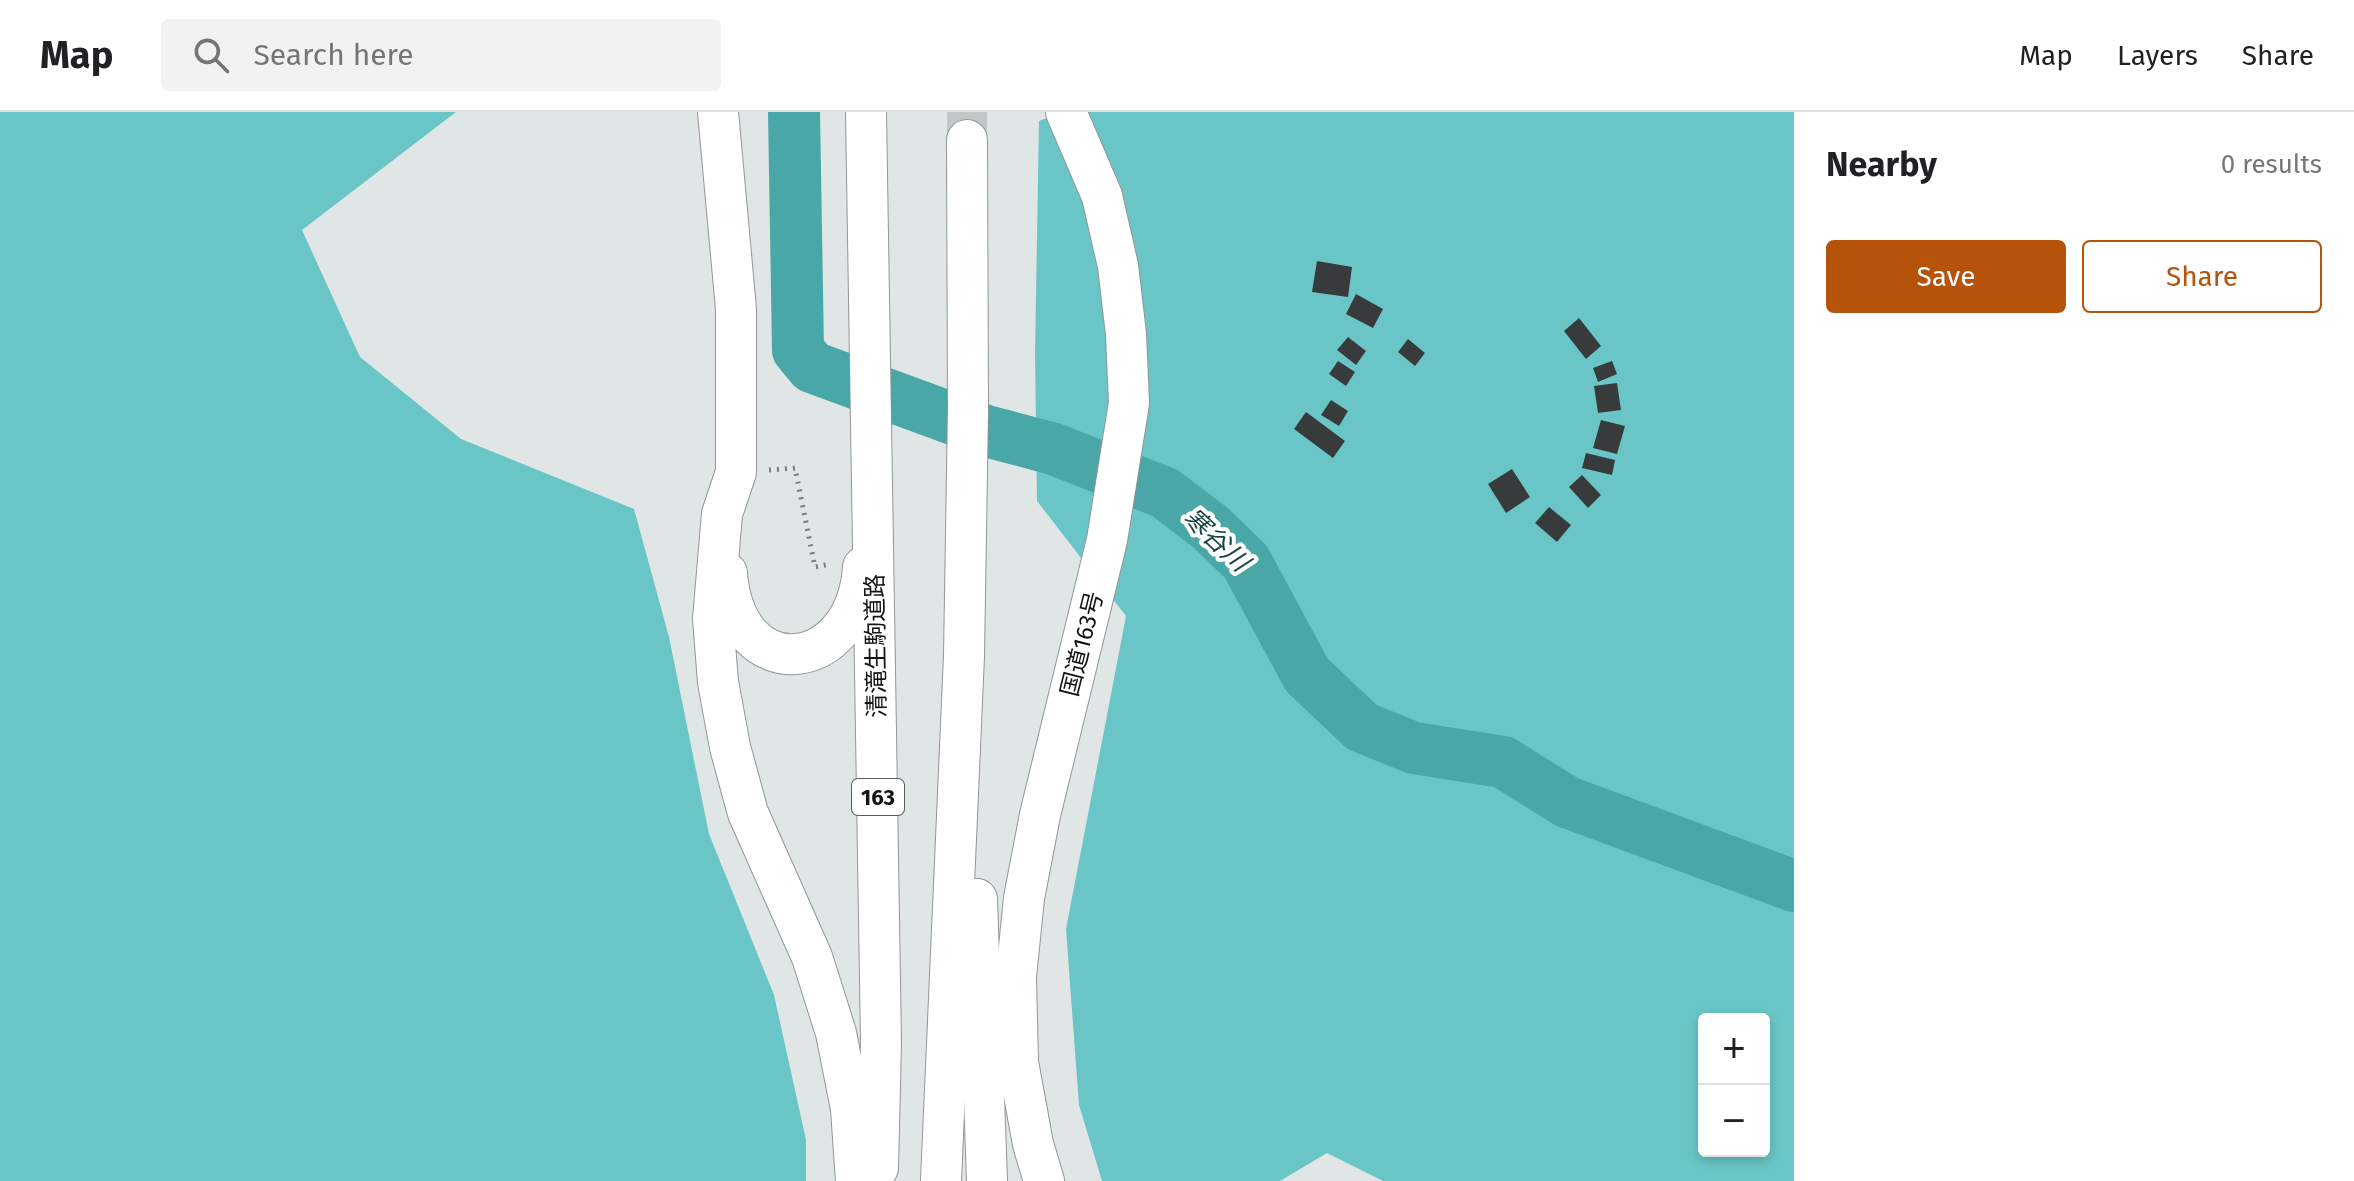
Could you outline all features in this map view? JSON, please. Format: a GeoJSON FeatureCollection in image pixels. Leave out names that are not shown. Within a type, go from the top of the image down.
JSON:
{"type":"FeatureCollection","features":[{"type":"Feature","properties":{"kind":"highway","name":"163"},"geometry":{"type":"LineString","coordinates":[[718,112],[736,309],[736,472],[722,514],[713,619],[718,682],[730,747],[748,813],[812,957],[836,1033],[851,1109],[856,1181]]}},
{"type":"Feature","properties":{"kind":"highway","name":"清滝生駒道路"},"geometry":{"type":"LineString","coordinates":[[866,112],[881,1043],[877,1181]]}},
{"type":"Feature","properties":{"kind":"highway","name":"国道163号"},"geometry":{"type":"LineString","coordinates":[[1044,1181],[1033,1144],[1018,1062],[1016,977],[1024,898],[1040,815],[1107,540],[1129,403],[1126,334],[1118,266],[1102,196],[1066,112]]}},
{"type":"Feature","properties":{"kind":"highway"},"geometry":{"type":"LineString","coordinates":[[941,1181],[964,656],[968,424],[967,140]]}},
{"type":"Feature","properties":{"kind":"highway","name":"163"},"geometry":{"type":"LineString","coordinates":[[722,514],[728,589],[738,617],[753,640],[772,652],[792,656],[816,650],[836,635],[854,610],[862,577],[872,396]]}},
{"type":"Feature","properties":{"kind":"highway"},"geometry":{"type":"LineString","coordinates":[[964,656],[987,1181]]}},
{"type":"Feature","properties":{"kind":"path"},"geometry":{"type":"LineString","coordinates":[[736,472],[795,468],[815,567],[830,564]]}},
{"type":"Feature","properties":{"kind":"shaded area"},"geometry":{"type":"Polygon","coordinates":[[[0,112],[456,112],[302,230],[360,357],[461,439],[634,509],[669,637],[709,834],[774,995],[806,1140],[806,1181],[0,1181],[0,112]]]}},
{"type":"Feature","properties":{"kind":"shaded area"},"geometry":{"type":"Polygon","coordinates":[[[1064,112],[1794,112],[1794,1181],[1383,1181],[1327,1153],[1280,1181],[1102,1181],[1079,1105],[1066,929],[1126,616],[1037,501],[1035,353],[1039,121],[1064,112]]]}},
{"type":"Feature","properties":{"kind":"building"},"geometry":{"type":"Polygon","coordinates":[[[1317,261],[1352,267],[1348,297],[1312,292],[1317,261]]]}},
{"type":"Feature","properties":{"kind":"building"},"geometry":{"type":"Polygon","coordinates":[[[1356,294],[1383,309],[1373,328],[1346,314],[1356,294]]]}},
{"type":"Feature","properties":{"kind":"building"},"geometry":{"type":"Polygon","coordinates":[[[1579,318],[1601,346],[1586,359],[1564,331],[1579,318]]]}},
{"type":"Feature","properties":{"kind":"building"},"geometry":{"type":"Polygon","coordinates":[[[1348,337],[1366,351],[1356,365],[1337,350],[1348,337]]]}},
{"type":"Feature","properties":{"kind":"building"},"geometry":{"type":"Polygon","coordinates":[[[1408,339],[1425,353],[1415,366],[1398,352],[1408,339]]]}},
{"type":"Feature","properties":{"kind":"building"},"geometry":{"type":"Polygon","coordinates":[[[1338,361],[1355,372],[1346,386],[1329,374],[1338,361]]]}},
{"type":"Feature","properties":{"kind":"building"},"geometry":{"type":"Polygon","coordinates":[[[1612,361],[1617,374],[1598,382],[1593,368],[1612,361]]]}},
{"type":"Feature","properties":{"kind":"building"},"geometry":{"type":"Polygon","coordinates":[[[1617,383],[1621,410],[1598,413],[1594,386],[1617,383]]]}},
{"type":"Feature","properties":{"kind":"building"},"geometry":{"type":"Polygon","coordinates":[[[1331,400],[1348,411],[1339,426],[1321,415],[1331,400]]]}},
{"type":"Feature","properties":{"kind":"building"},"geometry":{"type":"Polygon","coordinates":[[[1306,412],[1345,441],[1333,458],[1294,429],[1306,412]]]}},
{"type":"Feature","properties":{"kind":"building"},"geometry":{"type":"Polygon","coordinates":[[[1601,420],[1625,426],[1617,454],[1593,448],[1601,420]]]}},
{"type":"Feature","properties":{"kind":"building"},"geometry":{"type":"Polygon","coordinates":[[[1586,453],[1615,460],[1612,475],[1582,468],[1586,453]]]}},
{"type":"Feature","properties":{"kind":"building"},"geometry":{"type":"Polygon","coordinates":[[[1512,469],[1530,497],[1506,513],[1488,484],[1512,469]]]}},
{"type":"Feature","properties":{"kind":"building"},"geometry":{"type":"Polygon","coordinates":[[[1582,475],[1601,495],[1588,508],[1569,487],[1582,475]]]}},
{"type":"Feature","properties":{"kind":"building"},"geometry":{"type":"Polygon","coordinates":[[[1549,507],[1571,525],[1557,542],[1535,523],[1549,507]]]}},
{"type":"Feature","properties":{"kind":"waterway","name":"寒谷川"},"geometry":{"type":"LineString","coordinates":[[794,112],[798,350],[812,367],[986,431],[1054,449],[1165,493],[1211,528],[1246,562],[1307,675],[1362,727],[1414,748],[1503,762],[1567,802],[1794,886]]}},
{"type":"Feature","properties":{"kind":"tunnel"},"geometry":{"type":"LineString","coordinates":[[967,112],[967,140]]}}]}
